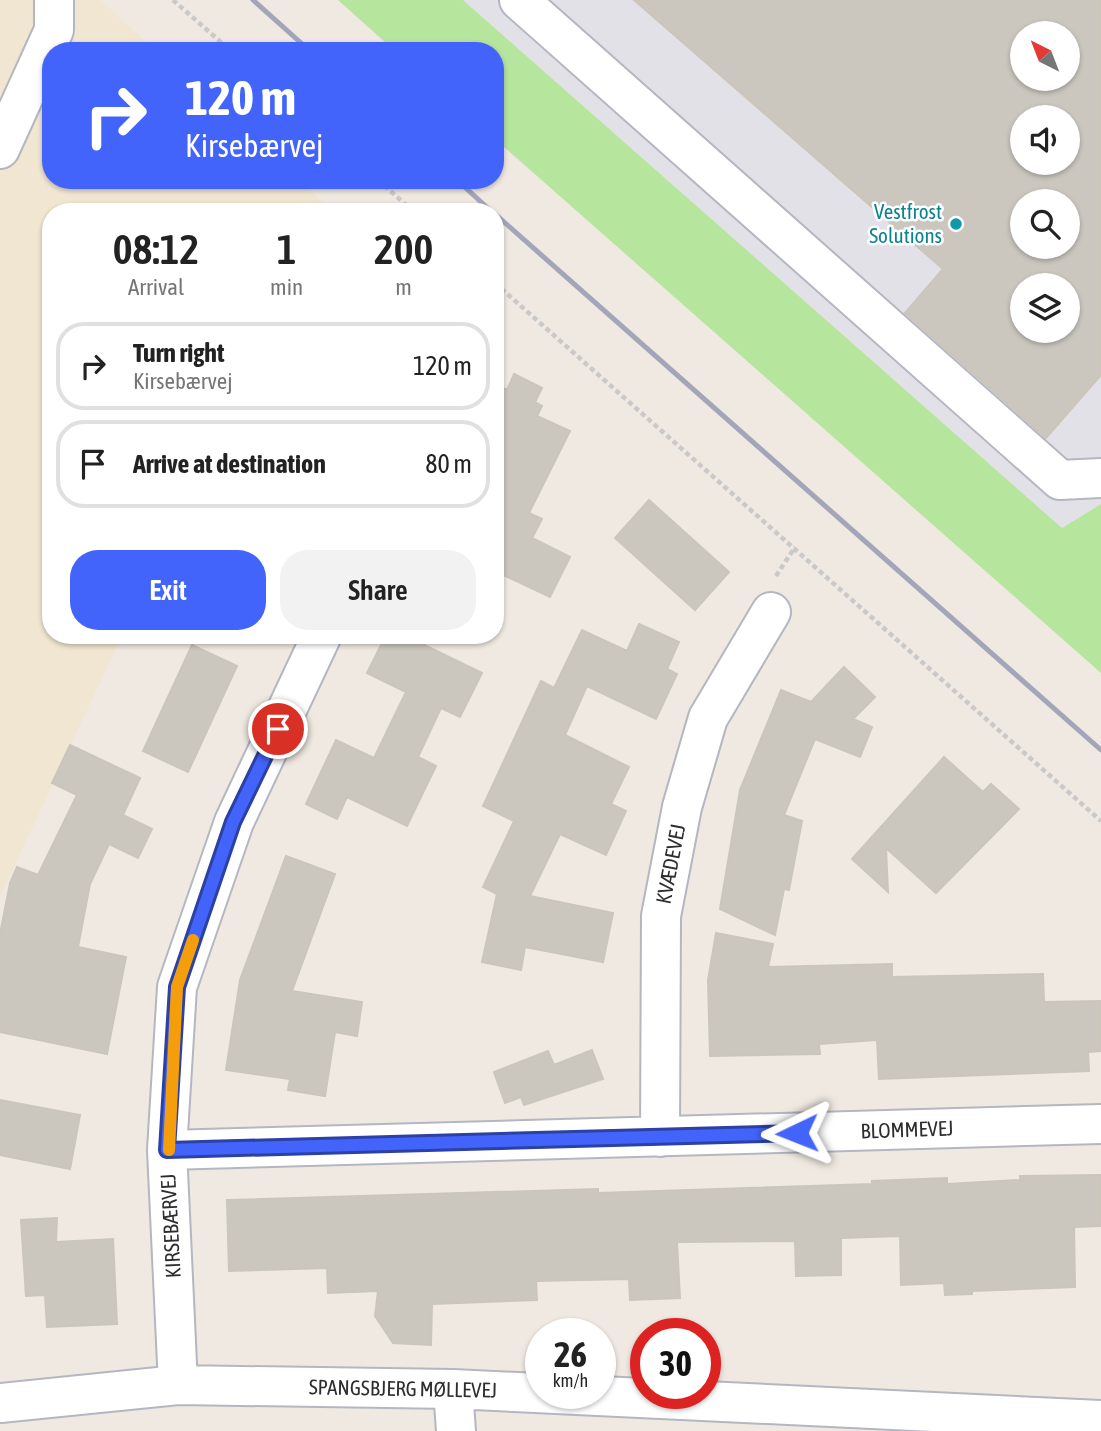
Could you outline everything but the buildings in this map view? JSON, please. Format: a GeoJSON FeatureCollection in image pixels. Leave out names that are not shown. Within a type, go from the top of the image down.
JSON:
{"type":"FeatureCollection","features":[{"type":"Feature","properties":{"kind":"street"},"geometry":{"type":"LineString","coordinates":[[45,42],[54,30],[54,0]]}},
{"type":"Feature","properties":{"kind":"street"},"geometry":{"type":"LineString","coordinates":[[519,0],[1060,480],[1101,478]]}},
{"type":"Feature","properties":{"kind":"street"},"geometry":{"type":"LineString","coordinates":[[0,149],[14,82],[42,46]]}},
{"type":"Feature","properties":{"kind":"street","name":"KVÆDEVEJ"},"geometry":{"type":"LineString","coordinates":[[660,1137],[661,916],[682,807],[708,719],[771,612]]}},
{"type":"Feature","properties":{"kind":"street","name":"KIRSEBÆRVEJ"},"geometry":{"type":"LineString","coordinates":[[178,1385],[167,1150],[177,987],[233,822],[318,644]]}},
{"type":"Feature","properties":{"kind":"street","name":"BLOMMEVEJ"},"geometry":{"type":"LineString","coordinates":[[167,1150],[1101,1124]]}},
{"type":"Feature","properties":{"kind":"street","name":"SPANGSBJERG MØLLEVEJ"},"geometry":{"type":"LineString","coordinates":[[0,1403],[178,1385],[453,1389],[1101,1420]]}},
{"type":"Feature","properties":{"kind":"street"},"geometry":{"type":"LineString","coordinates":[[453,1389],[456,1431]]}},
{"type":"Feature","properties":{"kind":"path"},"geometry":{"type":"LineString","coordinates":[[173,0],[221,42]]}},
{"type":"Feature","properties":{"kind":"path"},"geometry":{"type":"LineString","coordinates":[[388,189],[404,203]]}},
{"type":"Feature","properties":{"kind":"path"},"geometry":{"type":"LineString","coordinates":[[504,291],[1101,821]]}},
{"type":"Feature","properties":{"kind":"shaded area"},"geometry":{"type":"Polygon","coordinates":[[[0,0],[100,0],[146,42],[42,42],[42,189],[309,189],[324,203],[42,203],[42,644],[118,644],[0,897],[0,0]]]}},
{"type":"Feature","properties":{"kind":"shaded area"},"geometry":{"type":"Polygon","coordinates":[[[463,0],[1101,0],[1101,504],[1062,528],[463,0]]]}},
{"type":"Feature","properties":{"kind":"green space"},"geometry":{"type":"Polygon","coordinates":[[[338,0],[463,0],[1062,528],[1101,504],[1101,673],[504,147],[504,42],[385,42],[338,0]]]}},
{"type":"Feature","properties":{"kind":"railway"},"geometry":{"type":"LineString","coordinates":[[253,0],[300,42]]}},
{"type":"Feature","properties":{"kind":"railway"},"geometry":{"type":"LineString","coordinates":[[467,189],[482,203]]}},
{"type":"Feature","properties":{"kind":"railway"},"geometry":{"type":"LineString","coordinates":[[504,222],[1101,750]]}},
{"type":"Feature","properties":{"kind":"slow traffic"},"geometry":{"type":"LineString","coordinates":[[169,1150],[177,987],[193,940]]}},
{"type":"Feature","properties":{"kind":"place","name":"Vestfrost Solutions"},"geometry":{"type":"Point","coordinates":[956,224]}},
{"type":"Feature","properties":{"kind":"route"},"geometry":{"type":"LineString","coordinates":[[278,729],[233,822],[177,987],[167,1150],[797,1133]]}}]}
